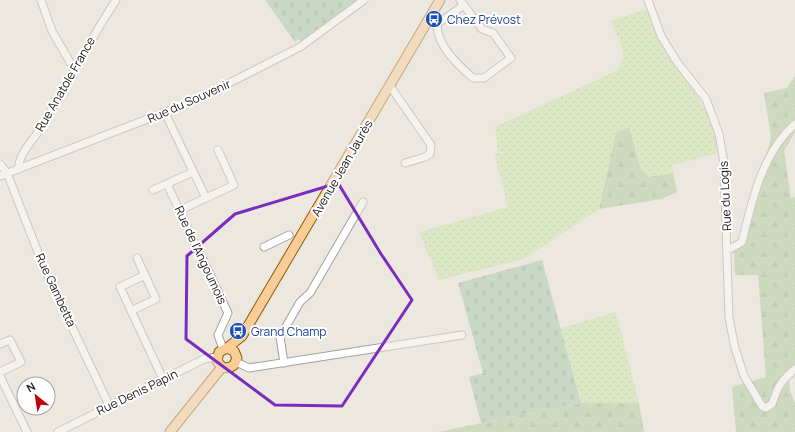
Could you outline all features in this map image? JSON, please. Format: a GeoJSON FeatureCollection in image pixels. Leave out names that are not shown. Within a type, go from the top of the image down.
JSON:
{"type":"FeatureCollection","features":[{"type":"Feature","properties":{"kind":"main road","name":"Avenue Jean Jaurès"},"geometry":{"type":"LineString","coordinates":[[236,358],[242,336],[440,0]]}},
{"type":"Feature","properties":{"kind":"main road","name":"Avenue Jean Jaurès"},"geometry":{"type":"LineString","coordinates":[[225,349],[242,336]]}},
{"type":"Feature","properties":{"kind":"main road"},"geometry":{"type":"LineString","coordinates":[[225,349],[231,349],[236,358],[230,368],[222,368],[217,361],[219,352],[225,349]]}},
{"type":"Feature","properties":{"kind":"main road"},"geometry":{"type":"LineString","coordinates":[[170,432],[222,368]]}},
{"type":"Feature","properties":{"kind":"street"},"geometry":{"type":"LineString","coordinates":[[41,0],[52,31],[70,64],[75,67]]}},
{"type":"Feature","properties":{"kind":"street","name":"Rue Anatole France"},"geometry":{"type":"LineString","coordinates":[[19,169],[18,166],[24,154],[116,0]]}},
{"type":"Feature","properties":{"kind":"street","name":"Rue du Souvenir"},"geometry":{"type":"LineString","coordinates":[[4,174],[165,113],[224,87],[300,47],[364,0]]}},
{"type":"Feature","properties":{"kind":"street","name":"Rue du Logis"},"geometry":{"type":"LineString","coordinates":[[648,0],[656,27],[666,45],[688,77],[706,99],[714,118],[724,163],[729,318],[732,336],[744,376],[762,406],[769,407],[785,376],[795,370]]}},
{"type":"Feature","properties":{"kind":"street"},"geometry":{"type":"LineString","coordinates":[[462,2],[482,29],[493,33],[511,58],[484,78],[473,78],[453,61],[437,30],[437,24],[462,2]]}},
{"type":"Feature","properties":{"kind":"street"},"geometry":{"type":"LineString","coordinates":[[390,86],[431,145],[430,154],[404,163]]}},
{"type":"Feature","properties":{"kind":"street"},"geometry":{"type":"LineString","coordinates":[[165,113],[206,198]]}},
{"type":"Feature","properties":{"kind":"street"},"geometry":{"type":"LineString","coordinates":[[728,250],[742,242],[765,162],[787,131],[795,124]]}},
{"type":"Feature","properties":{"kind":"street"},"geometry":{"type":"LineString","coordinates":[[180,210],[234,185],[218,150]]}},
{"type":"Feature","properties":{"kind":"street","name":"Rue Gambetta"},"geometry":{"type":"LineString","coordinates":[[0,164],[45,270],[109,405]]}},
{"type":"Feature","properties":{"kind":"street"},"geometry":{"type":"LineString","coordinates":[[154,190],[193,172]]}},
{"type":"Feature","properties":{"kind":"street","name":"Rue de l'Angoumois"},"geometry":{"type":"LineString","coordinates":[[167,184],[228,313],[218,335],[225,349]]}},
{"type":"Feature","properties":{"kind":"street"},"geometry":{"type":"LineString","coordinates":[[284,362],[280,337],[300,302],[310,293],[363,202]]}},
{"type":"Feature","properties":{"kind":"street"},"geometry":{"type":"LineString","coordinates":[[264,247],[289,235]]}},
{"type":"Feature","properties":{"kind":"street"},"geometry":{"type":"LineString","coordinates":[[132,311],[156,299],[137,258]]}},
{"type":"Feature","properties":{"kind":"street"},"geometry":{"type":"LineString","coordinates":[[145,275],[120,287],[163,379]]}},
{"type":"Feature","properties":{"kind":"street"},"geometry":{"type":"LineString","coordinates":[[236,358],[249,368],[462,335]]}},
{"type":"Feature","properties":{"kind":"street"},"geometry":{"type":"LineString","coordinates":[[0,344],[10,340],[21,362],[0,372]]}},
{"type":"Feature","properties":{"kind":"street","name":"Rue Denis Papin"},"geometry":{"type":"LineString","coordinates":[[58,432],[109,405],[204,359],[217,357]]}},
{"type":"Feature","properties":{"kind":"street"},"geometry":{"type":"LineString","coordinates":[[0,376],[27,432]]}},
{"type":"Feature","properties":{"kind":"highlighted area"},"geometry":{"type":"Polygon","coordinates":[[[338,183],[381,254],[412,300],[342,406],[275,405],[186,339],[187,256],[235,214],[338,183]]]}},
{"type":"Feature","properties":{"kind":"green space"},"geometry":{"type":"Polygon","coordinates":[[[265,0],[359,0],[301,42],[298,39],[295,42],[265,0]]]}},
{"type":"Feature","properties":{"kind":"green space"},"geometry":{"type":"Polygon","coordinates":[[[647,9],[664,49],[670,59],[689,82],[706,111],[713,131],[718,153],[672,165],[673,173],[649,177],[641,169],[629,127],[616,132],[599,209],[524,259],[439,280],[419,232],[508,207],[494,153],[514,152],[498,152],[495,127],[616,71],[623,59],[623,52],[622,46],[610,21],[647,9]]]}},
{"type":"Feature","properties":{"kind":"green space"},"geometry":{"type":"Polygon","coordinates":[[[795,76],[795,132],[784,151],[791,198],[795,197],[795,365],[788,372],[790,391],[795,403],[795,432],[736,432],[732,387],[766,377],[758,275],[735,275],[734,251],[744,243],[771,137],[764,93],[787,88],[795,76]]]}},
{"type":"Feature","properties":{"kind":"green space"},"geometry":{"type":"Polygon","coordinates":[[[629,127],[641,169],[649,177],[673,173],[677,192],[662,199],[599,209],[616,132],[629,127]]]}},
{"type":"Feature","properties":{"kind":"green space"},"geometry":{"type":"Polygon","coordinates":[[[542,260],[581,403],[481,423],[469,377],[483,373],[458,283],[542,260]]]}},
{"type":"Feature","properties":{"kind":"green space"},"geometry":{"type":"Polygon","coordinates":[[[616,312],[639,403],[581,403],[561,328],[616,312]]]}},
{"type":"Feature","properties":{"kind":"green space"},"geometry":{"type":"Polygon","coordinates":[[[581,403],[639,403],[644,432],[438,432],[581,403]]]}},
{"type":"Feature","properties":{"kind":"place","name":"Chez Prévost"},"geometry":{"type":"Point","coordinates":[434,19]}},
{"type":"Feature","properties":{"kind":"place","name":"Grand Champ"},"geometry":{"type":"Point","coordinates":[238,331]}}]}
